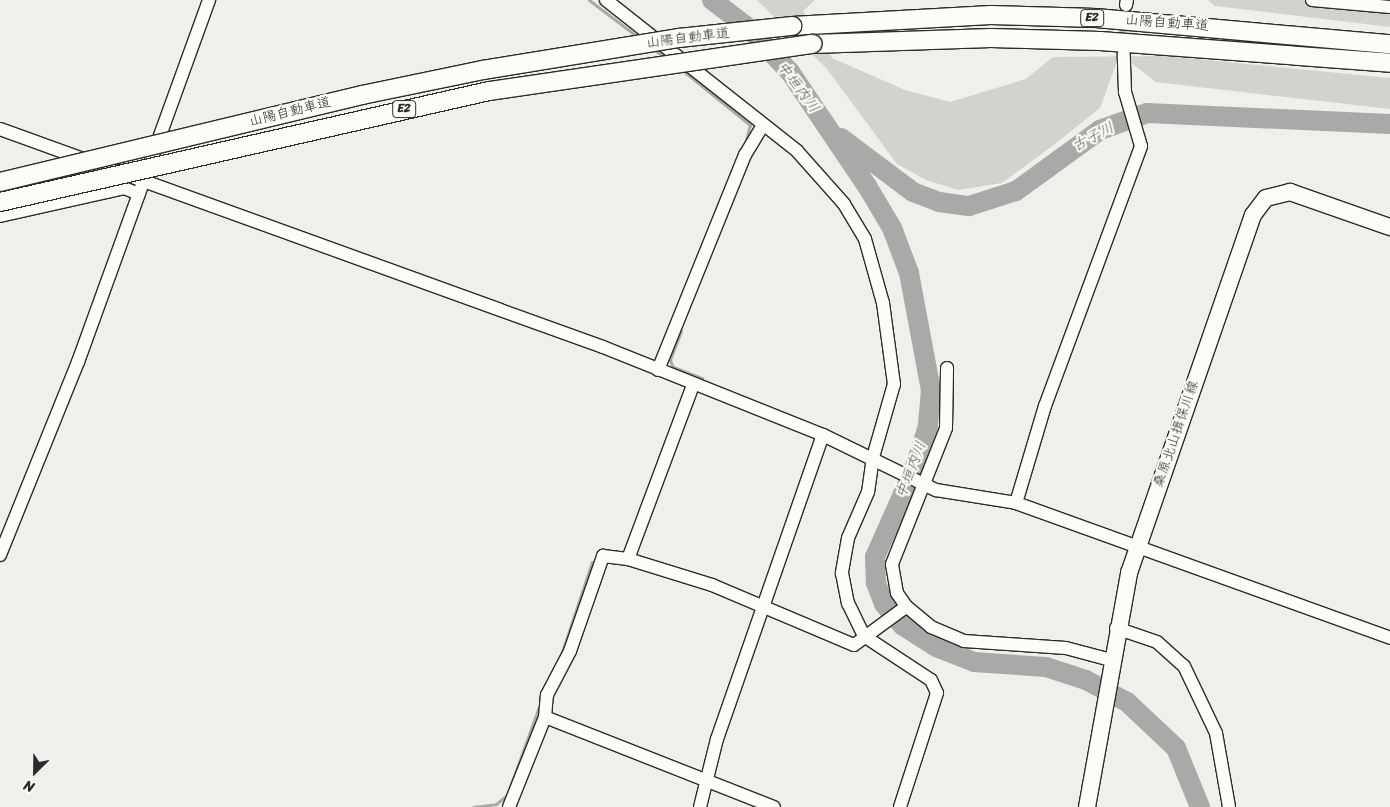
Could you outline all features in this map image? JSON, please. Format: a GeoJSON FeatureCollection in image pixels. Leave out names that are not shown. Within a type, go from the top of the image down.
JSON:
{"type":"FeatureCollection","features":[{"type":"Feature","properties":{"kind":"highway","name":"山陽自動車道"},"geometry":{"type":"LineString","coordinates":[[0,182],[362,94],[483,70],[679,38],[792,26],[991,15],[1096,18],[1390,44]]}},
{"type":"Feature","properties":{"kind":"highway","name":"山陽自動車道"},"geometry":{"type":"LineString","coordinates":[[0,202],[489,91],[813,44],[991,38],[1090,40],[1390,64]]}},
{"type":"Feature","properties":{"kind":"main road","name":"桑原北山揖保川線"},"geometry":{"type":"LineString","coordinates":[[1087,807],[1116,628],[1137,546],[1259,205],[1278,192],[1290,192],[1390,227]]}},
{"type":"Feature","properties":{"kind":"street"},"geometry":{"type":"LineString","coordinates":[[0,554],[26,498],[209,0]]}},
{"type":"Feature","properties":{"kind":"street"},"geometry":{"type":"LineString","coordinates":[[606,0],[763,125],[815,170],[865,239],[895,365],[890,410],[868,492],[848,538],[842,573],[848,603],[867,634],[931,680],[937,693],[900,807]]}},
{"type":"Feature","properties":{"kind":"street"},"geometry":{"type":"LineString","coordinates":[[1312,0],[1390,7]]}},
{"type":"Feature","properties":{"kind":"street"},"geometry":{"type":"LineString","coordinates":[[1016,503],[1045,406],[1141,146],[1127,104],[1124,54]]}},
{"type":"Feature","properties":{"kind":"street"},"geometry":{"type":"LineString","coordinates":[[658,370],[745,154],[763,125]]}},
{"type":"Feature","properties":{"kind":"street"},"geometry":{"type":"LineString","coordinates":[[0,128],[658,370],[822,435],[876,459],[922,484],[963,498],[1016,503],[1390,638]]}},
{"type":"Feature","properties":{"kind":"street"},"geometry":{"type":"LineString","coordinates":[[108,167],[110,191]]}},
{"type":"Feature","properties":{"kind":"street"},"geometry":{"type":"LineString","coordinates":[[0,216],[124,188],[139,194]]}},
{"type":"Feature","properties":{"kind":"street"},"geometry":{"type":"LineString","coordinates":[[948,368],[949,414],[892,564],[898,593],[905,607],[932,627],[964,641],[1066,648],[1111,663]]}},
{"type":"Feature","properties":{"kind":"street"},"geometry":{"type":"LineString","coordinates":[[628,559],[693,385]]}},
{"type":"Feature","properties":{"kind":"street"},"geometry":{"type":"LineString","coordinates":[[700,807],[717,739],[822,435]]}},
{"type":"Feature","properties":{"kind":"street"},"geometry":{"type":"LineString","coordinates":[[509,807],[545,717],[547,694],[570,651],[599,559],[628,559],[763,604],[845,643],[854,645],[905,607]]}},
{"type":"Feature","properties":{"kind":"street"},"geometry":{"type":"LineString","coordinates":[[1116,628],[1157,642],[1184,666],[1216,733],[1229,807]]}},
{"type":"Feature","properties":{"kind":"street"},"geometry":{"type":"LineString","coordinates":[[545,717],[774,807]]}},
{"type":"Feature","properties":{"kind":"shaded area"},"geometry":{"type":"Polygon","coordinates":[[[757,0],[815,0],[803,11],[832,58],[905,90],[950,102],[1026,79],[1053,57],[1166,56],[1390,78],[1390,109],[1156,82],[1133,64],[1116,64],[1100,108],[1002,183],[958,190],[926,180],[897,164],[827,69],[757,0]]]}},
{"type":"Feature","properties":{"kind":"shaded area"},"geometry":{"type":"Polygon","coordinates":[[[1208,0],[1390,0],[1390,27],[1215,6],[1208,0]]]}},
{"type":"Feature","properties":{"kind":"waterway"},"geometry":{"type":"LineString","coordinates":[[589,0],[638,37]]}},
{"type":"Feature","properties":{"kind":"waterway","name":"中垣内川"},"geometry":{"type":"LineString","coordinates":[[712,0],[746,26],[790,72],[867,186],[892,228],[909,273],[931,390],[928,426],[915,467],[875,557],[876,583],[884,604],[902,625],[936,647],[974,662],[1046,667],[1086,680],[1127,702],[1176,748],[1200,807]]}},
{"type":"Feature","properties":{"kind":"waterway"},"geometry":{"type":"LineString","coordinates":[[653,49],[666,58]]}},
{"type":"Feature","properties":{"kind":"waterway"},"geometry":{"type":"LineString","coordinates":[[681,69],[750,125],[745,144]]}},
{"type":"Feature","properties":{"kind":"waterway","name":"古子川"},"geometry":{"type":"LineString","coordinates":[[841,138],[913,192],[939,202],[969,206],[1016,191],[1100,130],[1147,113],[1390,124]]}},
{"type":"Feature","properties":{"kind":"waterway"},"geometry":{"type":"LineString","coordinates":[[681,331],[670,360],[673,367],[702,378],[701,382]]}},
{"type":"Feature","properties":{"kind":"waterway"},"geometry":{"type":"LineString","coordinates":[[561,655],[592,562]]}},
{"type":"Feature","properties":{"kind":"waterway"},"geometry":{"type":"LineString","coordinates":[[542,693],[557,663]]}},
{"type":"Feature","properties":{"kind":"waterway"},"geometry":{"type":"LineString","coordinates":[[473,807],[496,804],[507,795],[541,701]]}},
{"type":"Feature","properties":{"kind":"tunnel"},"geometry":{"type":"LineString","coordinates":[[1124,51],[1126,5]]}}]}
